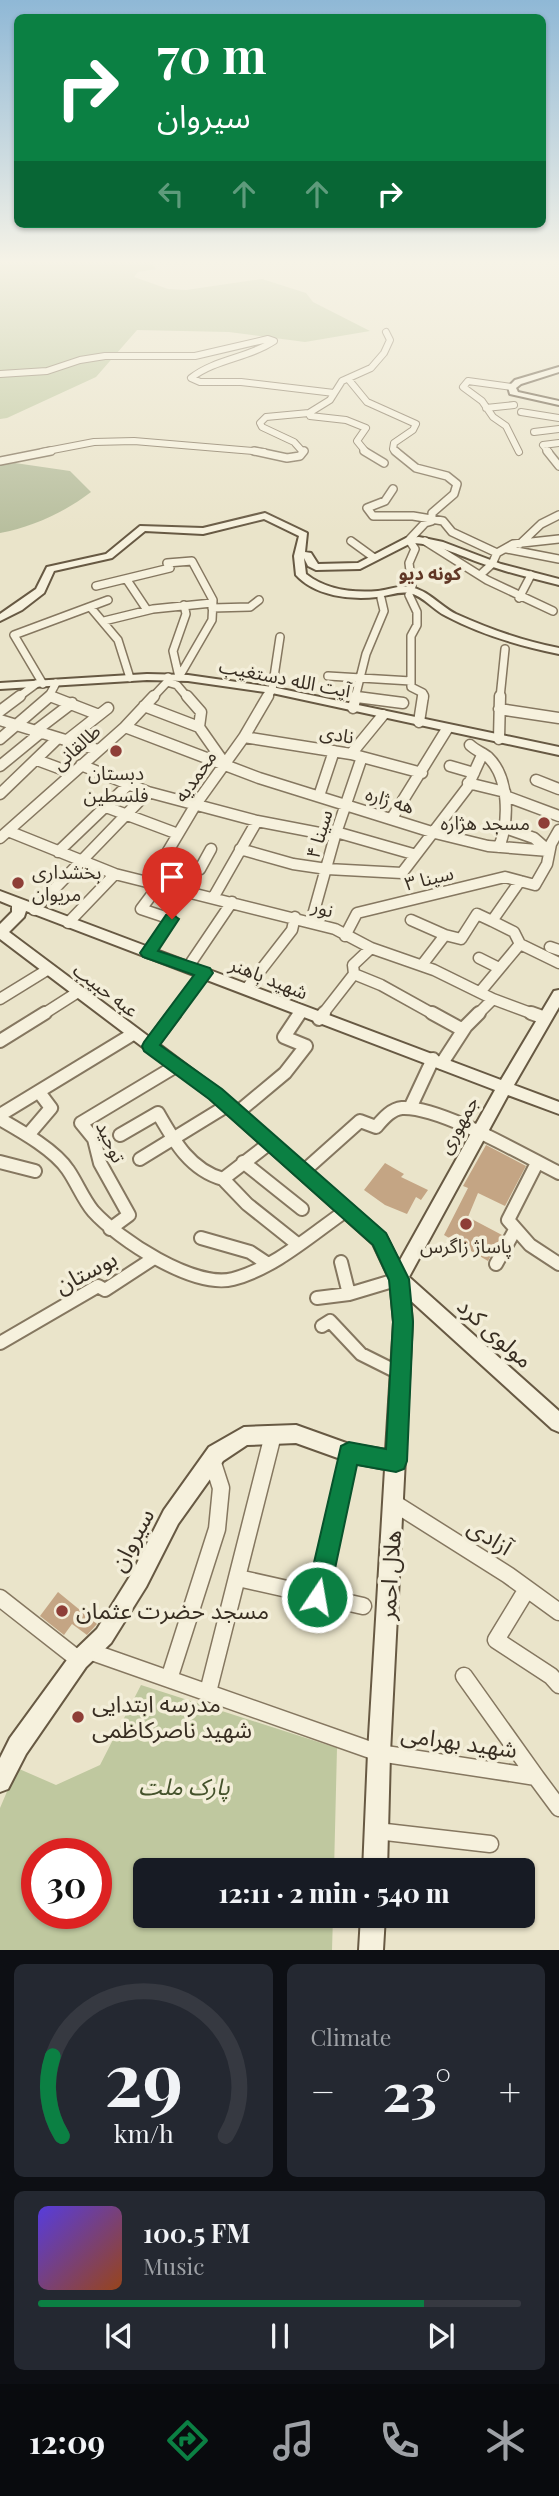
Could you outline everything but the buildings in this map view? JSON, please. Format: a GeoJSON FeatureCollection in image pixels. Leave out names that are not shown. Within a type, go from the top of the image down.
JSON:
{"type":"FeatureCollection","features":[{"type":"Feature","properties":{"kind":"street"},"geometry":{"type":"LineString","coordinates":[[0,374],[47,371],[80,360],[106,356],[195,356],[212,352]]}},
{"type":"Feature","properties":{"kind":"street"},"geometry":{"type":"LineString","coordinates":[[249,352],[196,372],[191,378],[200,382],[242,382],[334,393]]}},
{"type":"Feature","properties":{"kind":"street"},"geometry":{"type":"LineString","coordinates":[[0,461],[94,442],[134,441],[258,451],[287,458],[300,456],[304,451],[294,442],[262,427],[260,423],[266,417],[309,412],[330,400],[342,381],[371,368],[384,352]]}},
{"type":"Feature","properties":{"kind":"street"},"geometry":{"type":"LineString","coordinates":[[513,390],[518,382],[559,369]]}},
{"type":"Feature","properties":{"kind":"street"},"geometry":{"type":"LineString","coordinates":[[349,380],[355,394],[372,406],[416,424],[413,430],[394,443],[393,449],[415,468],[455,480],[457,484],[454,494],[432,513],[432,521]]}},
{"type":"Feature","properties":{"kind":"street"},"geometry":{"type":"LineString","coordinates":[[519,452],[506,426],[463,387],[468,381],[559,403]]}},
{"type":"Feature","properties":{"kind":"street"},"geometry":{"type":"LineString","coordinates":[[486,408],[514,405]]}},
{"type":"Feature","properties":{"kind":"street"},"geometry":{"type":"LineString","coordinates":[[309,412],[310,416],[352,420],[362,424],[366,428],[357,441],[365,452],[384,463]]}},
{"type":"Feature","properties":{"kind":"street"},"geometry":{"type":"LineString","coordinates":[[521,412],[559,418]]}},
{"type":"Feature","properties":{"kind":"street"},"geometry":{"type":"LineString","coordinates":[[534,432],[558,431]]}},
{"type":"Feature","properties":{"kind":"street"},"geometry":{"type":"LineString","coordinates":[[546,448],[559,443]]}},
{"type":"Feature","properties":{"kind":"street"},"geometry":{"type":"LineString","coordinates":[[546,448],[559,450]]}},
{"type":"Feature","properties":{"kind":"street"},"geometry":{"type":"LineString","coordinates":[[546,448],[559,466]]}},
{"type":"Feature","properties":{"kind":"street"},"geometry":{"type":"LineString","coordinates":[[393,489],[385,501],[367,508],[368,512],[373,516],[413,516],[447,523],[452,532],[497,553]]}},
{"type":"Feature","properties":{"kind":"street"},"geometry":{"type":"LineString","coordinates":[[520,544],[541,524],[559,515]]}},
{"type":"Feature","properties":{"kind":"street"},"geometry":{"type":"LineString","coordinates":[[0,618],[40,591],[50,569],[109,556],[143,528],[204,531],[265,516],[304,535],[301,575],[312,585],[357,595],[406,589],[425,594],[447,614],[491,633],[525,645],[559,651]]}},
{"type":"Feature","properties":{"kind":"street"},"geometry":{"type":"LineString","coordinates":[[303,555],[316,567],[360,566],[409,540],[425,523],[432,521]]}},
{"type":"Feature","properties":{"kind":"street"},"geometry":{"type":"LineString","coordinates":[[480,575],[492,564],[497,553],[520,544],[559,539]]}},
{"type":"Feature","properties":{"kind":"street"},"geometry":{"type":"LineString","coordinates":[[409,540],[425,541],[492,564],[559,582]]}},
{"type":"Feature","properties":{"kind":"street"},"geometry":{"type":"LineString","coordinates":[[409,540],[415,548],[409,563],[411,590],[417,612],[417,625],[411,636],[411,687],[423,693],[424,702],[419,722]]}},
{"type":"Feature","properties":{"kind":"street"},"geometry":{"type":"LineString","coordinates":[[351,541],[373,557]]}},
{"type":"Feature","properties":{"kind":"street"},"geometry":{"type":"LineString","coordinates":[[425,541],[519,597],[553,611]]}},
{"type":"Feature","properties":{"kind":"street"},"geometry":{"type":"LineString","coordinates":[[507,549],[559,559]]}},
{"type":"Feature","properties":{"kind":"street"},"geometry":{"type":"LineString","coordinates":[[96,586],[192,561],[212,606]]}},
{"type":"Feature","properties":{"kind":"street"},"geometry":{"type":"LineString","coordinates":[[519,597],[531,575]]}},
{"type":"Feature","properties":{"kind":"street"},"geometry":{"type":"LineString","coordinates":[[127,580],[147,610]]}},
{"type":"Feature","properties":{"kind":"street"},"geometry":{"type":"LineString","coordinates":[[381,598],[384,611],[366,654],[355,703],[403,703]]}},
{"type":"Feature","properties":{"kind":"street"},"geometry":{"type":"LineString","coordinates":[[0,711],[39,684],[14,635],[108,600]]}},
{"type":"Feature","properties":{"kind":"street"},"geometry":{"type":"LineString","coordinates":[[104,621],[147,610],[184,605],[250,607],[259,600]]}},
{"type":"Feature","properties":{"kind":"street"},"geometry":{"type":"LineString","coordinates":[[184,605],[186,614],[173,651],[171,679],[201,712],[200,727]]}},
{"type":"Feature","properties":{"kind":"street","name":"طالقانی"},"geometry":{"type":"LineString","coordinates":[[4,834],[125,727],[171,679],[212,620],[212,606]]}},
{"type":"Feature","properties":{"kind":"street"},"geometry":{"type":"LineString","coordinates":[[91,608],[112,629],[126,653],[130,678]]}},
{"type":"Feature","properties":{"kind":"street"},"geometry":{"type":"LineString","coordinates":[[272,691],[280,637]]}},
{"type":"Feature","properties":{"kind":"street"},"geometry":{"type":"LineString","coordinates":[[499,739],[505,649]]}},
{"type":"Feature","properties":{"kind":"street"},"geometry":{"type":"LineString","coordinates":[[327,676],[411,681]]}},
{"type":"Feature","properties":{"kind":"street","name":"آیت الله دستغیب"},"geometry":{"type":"LineString","coordinates":[[0,686],[130,678],[171,679],[355,703],[383,715],[559,751]]}},
{"type":"Feature","properties":{"kind":"street"},"geometry":{"type":"LineString","coordinates":[[0,739],[50,696],[56,683]]}},
{"type":"Feature","properties":{"kind":"street","name":"محمدیه"},"geometry":{"type":"LineString","coordinates":[[148,953],[172,919],[141,909],[196,804],[244,737],[272,691]]}},
{"type":"Feature","properties":{"kind":"street"},"geometry":{"type":"LineString","coordinates":[[50,696],[99,715]]}},
{"type":"Feature","properties":{"kind":"street"},"geometry":{"type":"LineString","coordinates":[[0,766],[72,703]]}},
{"type":"Feature","properties":{"kind":"street"},"geometry":{"type":"LineString","coordinates":[[145,706],[200,727],[225,764]]}},
{"type":"Feature","properties":{"kind":"street"},"geometry":{"type":"LineString","coordinates":[[0,794],[61,740],[108,708]]}},
{"type":"Feature","properties":{"kind":"street"},"geometry":{"type":"LineString","coordinates":[[499,709],[559,718]]}},
{"type":"Feature","properties":{"kind":"street"},"geometry":{"type":"LineString","coordinates":[[351,754],[383,715]]}},
{"type":"Feature","properties":{"kind":"street"},"geometry":{"type":"LineString","coordinates":[[0,720],[98,750]]}},
{"type":"Feature","properties":{"kind":"street","name":"هه ژاره"},"geometry":{"type":"LineString","coordinates":[[125,727],[346,805],[435,832],[499,846],[549,852]]}},
{"type":"Feature","properties":{"kind":"street"},"geometry":{"type":"LineString","coordinates":[[392,818],[447,729]]}},
{"type":"Feature","properties":{"kind":"street","name":"نادی"},"geometry":{"type":"LineString","coordinates":[[244,737],[351,754],[422,773]]}},
{"type":"Feature","properties":{"kind":"street"},"geometry":{"type":"LineString","coordinates":[[470,746],[487,756],[507,794],[508,830],[499,846]]}},
{"type":"Feature","properties":{"kind":"street"},"geometry":{"type":"LineString","coordinates":[[320,796],[334,751]]}},
{"type":"Feature","properties":{"kind":"street"},"geometry":{"type":"LineString","coordinates":[[240,849],[293,864],[327,869],[402,873],[413,854],[435,832],[468,783],[482,755]]}},
{"type":"Feature","properties":{"kind":"street","name":"سینا ۴"},"geometry":{"type":"LineString","coordinates":[[311,922],[335,834],[362,757]]}},
{"type":"Feature","properties":{"kind":"street"},"geometry":{"type":"LineString","coordinates":[[37,760],[72,773]]}},
{"type":"Feature","properties":{"kind":"street"},"geometry":{"type":"LineString","coordinates":[[81,765],[148,792],[257,821],[335,834],[413,854]]}},
{"type":"Feature","properties":{"kind":"street"},"geometry":{"type":"LineString","coordinates":[[450,766],[474,773]]}},
{"type":"Feature","properties":{"kind":"street"},"geometry":{"type":"LineString","coordinates":[[536,780],[558,786]]}},
{"type":"Feature","properties":{"kind":"street"},"geometry":{"type":"LineString","coordinates":[[468,783],[507,794],[559,816]]}},
{"type":"Feature","properties":{"kind":"street"},"geometry":{"type":"LineString","coordinates":[[58,852],[129,785]]}},
{"type":"Feature","properties":{"kind":"street"},"geometry":{"type":"LineString","coordinates":[[34,910],[148,792]]}},
{"type":"Feature","properties":{"kind":"street"},"geometry":{"type":"LineString","coordinates":[[106,807],[178,834]]}},
{"type":"Feature","properties":{"kind":"street"},"geometry":{"type":"LineString","coordinates":[[213,898],[231,862],[257,821]]}},
{"type":"Feature","properties":{"kind":"street"},"geometry":{"type":"LineString","coordinates":[[508,830],[534,838],[549,852],[559,830]]}},
{"type":"Feature","properties":{"kind":"street","name":"نور"},"geometry":{"type":"LineString","coordinates":[[4,834],[115,874],[335,929],[371,948],[422,965],[494,999],[552,1013]]}},
{"type":"Feature","properties":{"kind":"street","name":"سینا ۳"},"geometry":{"type":"LineString","coordinates":[[345,936],[357,913],[506,877],[535,885],[547,864],[549,852]]}},
{"type":"Feature","properties":{"kind":"street"},"geometry":{"type":"LineString","coordinates":[[186,866],[200,869],[209,853],[231,862]]}},
{"type":"Feature","properties":{"kind":"street"},"geometry":{"type":"LineString","coordinates":[[68,923],[115,874]]}},
{"type":"Feature","properties":{"kind":"street"},"geometry":{"type":"LineString","coordinates":[[492,921],[520,881]]}},
{"type":"Feature","properties":{"kind":"street","name":"شهید باهنر"},"geometry":{"type":"LineString","coordinates":[[0,896],[559,1108]]}},
{"type":"Feature","properties":{"kind":"street"},"geometry":{"type":"LineString","coordinates":[[188,967],[232,902]]}},
{"type":"Feature","properties":{"kind":"street"},"geometry":{"type":"LineString","coordinates":[[0,932],[19,914],[19,904]]}},
{"type":"Feature","properties":{"kind":"street"},"geometry":{"type":"LineString","coordinates":[[411,920],[461,939],[477,914],[514,932],[520,944],[559,963]]}},
{"type":"Feature","properties":{"kind":"street"},"geometry":{"type":"LineString","coordinates":[[247,988],[292,930],[295,917]]}},
{"type":"Feature","properties":{"kind":"street","name":"عبه حبیب"},"geometry":{"type":"LineString","coordinates":[[0,932],[233,1109],[271,1142],[379,1239],[399,1279]]}},
{"type":"Feature","properties":{"kind":"street"},"geometry":{"type":"LineString","coordinates":[[422,965],[445,935]]}},
{"type":"Feature","properties":{"kind":"street"},"geometry":{"type":"LineString","coordinates":[[480,992],[520,944]]}},
{"type":"Feature","properties":{"kind":"street"},"geometry":{"type":"LineString","coordinates":[[319,1019],[354,974],[353,965],[371,948]]}},
{"type":"Feature","properties":{"kind":"street"},"geometry":{"type":"LineString","coordinates":[[479,958],[499,968]]}},
{"type":"Feature","properties":{"kind":"street"},"geometry":{"type":"LineString","coordinates":[[0,999],[47,970]]}},
{"type":"Feature","properties":{"kind":"street"},"geometry":{"type":"LineString","coordinates":[[150,1046],[205,973]]}},
{"type":"Feature","properties":{"kind":"street"},"geometry":{"type":"LineString","coordinates":[[354,974],[381,985],[463,1030]]}},
{"type":"Feature","properties":{"kind":"street"},"geometry":{"type":"LineString","coordinates":[[0,1041],[78,992]]}},
{"type":"Feature","properties":{"kind":"street","name":"جمهوری"},"geometry":{"type":"LineString","coordinates":[[399,1279],[478,1132],[552,1013],[559,995]]}},
{"type":"Feature","properties":{"kind":"street"},"geometry":{"type":"LineString","coordinates":[[411,1106],[438,1061],[463,1030],[494,999]]}},
{"type":"Feature","properties":{"kind":"street"},"geometry":{"type":"LineString","coordinates":[[140,1159],[233,1109],[285,1073],[306,1046],[284,1037],[301,1011]]}},
{"type":"Feature","properties":{"kind":"street"},"geometry":{"type":"LineString","coordinates":[[133,1034],[0,1117],[28,1135],[67,1167],[91,1209],[110,1228],[153,1258],[207,1278],[229,1280],[268,1264],[296,1242],[347,1210]]}},
{"type":"Feature","properties":{"kind":"street","name":"توحید"},"geometry":{"type":"LineString","coordinates":[[110,1228],[129,1215],[100,1163],[94,1139],[81,1123],[176,1066]]}},
{"type":"Feature","properties":{"kind":"street"},"geometry":{"type":"LineString","coordinates":[[28,1135],[51,1108],[39,1091]]}},
{"type":"Feature","properties":{"kind":"street"},"geometry":{"type":"LineString","coordinates":[[304,1171],[360,1121],[376,1127],[396,1109],[411,1106],[478,1132],[490,1141],[559,1173]]}},
{"type":"Feature","properties":{"kind":"street"},"geometry":{"type":"LineString","coordinates":[[120,1135],[158,1114],[174,1140],[201,1172],[223,1179],[234,1195],[296,1242]]}},
{"type":"Feature","properties":{"kind":"street"},"geometry":{"type":"LineString","coordinates":[[223,1179],[271,1142]]}},
{"type":"Feature","properties":{"kind":"street"},"geometry":{"type":"LineString","coordinates":[[0,1162],[35,1171]]}},
{"type":"Feature","properties":{"kind":"street"},"geometry":{"type":"LineString","coordinates":[[243,1162],[302,1209]]}},
{"type":"Feature","properties":{"kind":"street"},"geometry":{"type":"LineString","coordinates":[[496,1264],[537,1163]]}},
{"type":"Feature","properties":{"kind":"street"},"geometry":{"type":"LineString","coordinates":[[512,1225],[533,1249],[559,1264]]}},
{"type":"Feature","properties":{"kind":"street"},"geometry":{"type":"LineString","coordinates":[[201,1238],[250,1252],[268,1264]]}},
{"type":"Feature","properties":{"kind":"street","name":"بوستان"},"geometry":{"type":"LineString","coordinates":[[0,1343],[98,1286],[105,1290],[153,1258]]}},
{"type":"Feature","properties":{"kind":"street"},"geometry":{"type":"LineString","coordinates":[[341,1262],[349,1294]]}},
{"type":"Feature","properties":{"kind":"street"},"geometry":{"type":"LineString","coordinates":[[317,1298],[349,1294],[399,1279]]}},
{"type":"Feature","properties":{"kind":"street","name":"هلال احمر"},"geometry":{"type":"LineString","coordinates":[[376,1858],[401,1374],[403,1322],[399,1279]]}},
{"type":"Feature","properties":{"kind":"street","name":"مولوی کرد"},"geometry":{"type":"LineString","coordinates":[[399,1279],[559,1423]]}},
{"type":"Feature","properties":{"kind":"street"},"geometry":{"type":"LineString","coordinates":[[322,1326],[330,1321],[360,1354],[401,1374]]}},
{"type":"Feature","properties":{"kind":"street","name":"سیروان"},"geometry":{"type":"LineString","coordinates":[[0,1781],[18,1746],[84,1655],[104,1636],[139,1580],[171,1517],[212,1458],[244,1436],[296,1434],[349,1453],[396,1461]]}},
{"type":"Feature","properties":{"kind":"street"},"geometry":{"type":"LineString","coordinates":[[208,1692],[273,1436]]}},
{"type":"Feature","properties":{"kind":"street"},"geometry":{"type":"LineString","coordinates":[[317,1597],[349,1453]]}},
{"type":"Feature","properties":{"kind":"street"},"geometry":{"type":"LineString","coordinates":[[169,1679],[217,1529],[221,1488],[212,1458]]}},
{"type":"Feature","properties":{"kind":"street","name":"آزادی"},"geometry":{"type":"LineString","coordinates":[[394,1503],[559,1612]]}},
{"type":"Feature","properties":{"kind":"street"},"geometry":{"type":"LineString","coordinates":[[238,1578],[363,1606]]}},
{"type":"Feature","properties":{"kind":"street"},"geometry":{"type":"LineString","coordinates":[[527,1589],[496,1640],[551,1676],[559,1685]]}},
{"type":"Feature","properties":{"kind":"street","name":"شهید بهرامی"},"geometry":{"type":"LineString","coordinates":[[0,1598],[84,1655],[208,1692],[379,1754],[536,1777],[559,1808]]}},
{"type":"Feature","properties":{"kind":"street"},"geometry":{"type":"LineString","coordinates":[[464,1676],[536,1777]]}},
{"type":"Feature","properties":{"kind":"street"},"geometry":{"type":"LineString","coordinates":[[377,1831],[490,1844]]}},
{"type":"Feature","properties":{"kind":"street"},"geometry":{"type":"LineString","coordinates":[[371,1950],[372,1928]]}},
{"type":"Feature","properties":{"kind":"green space"},"geometry":{"type":"Polygon","coordinates":[[[0,352],[118,352],[96,377],[0,419],[0,352]]]}},
{"type":"Feature","properties":{"kind":"green space"},"geometry":{"type":"Polygon","coordinates":[[[15,463],[70,471],[91,492],[48,518],[0,533],[0,465],[15,463]]]}},
{"type":"Feature","properties":{"kind":"green space","name":"پارک ملت"},"geometry":{"type":"Polygon","coordinates":[[[141,1685],[337,1748],[334,1858],[133,1858],[133,1928],[333,1928],[332,1950],[0,1950],[0,1808],[17,1768],[56,1785],[100,1765],[141,1685]]]}},
{"type":"Feature","properties":{"kind":"place","name":"دبستان فلسطین"},"geometry":{"type":"Point","coordinates":[116,751]}},
{"type":"Feature","properties":{"kind":"place","name":"مسجد هژاره"},"geometry":{"type":"Point","coordinates":[544,823]}},
{"type":"Feature","properties":{"kind":"place","name":"بخشداری مریوان"},"geometry":{"type":"Point","coordinates":[18,883]}},
{"type":"Feature","properties":{"kind":"place","name":"پاساژ زاگرس"},"geometry":{"type":"Point","coordinates":[466,1224]}},
{"type":"Feature","properties":{"kind":"place","name":"مسجد حضرت عثمان"},"geometry":{"type":"Point","coordinates":[62,1611]}},
{"type":"Feature","properties":{"kind":"place","name":"مدرسه ابتدایی شهید ناصرکاظمی"},"geometry":{"type":"Point","coordinates":[78,1717]}},
{"type":"Feature","properties":{"kind":"district","name":"کونه دیو"},"geometry":{"type":"Point","coordinates":[430,574]}},
{"type":"Feature","properties":{"kind":"route"},"geometry":{"type":"LineString","coordinates":[[172,919],[148,953],[205,973],[150,1046],[215,1094],[379,1239],[399,1279],[403,1322],[396,1461],[349,1453],[317,1597]]}}]}
